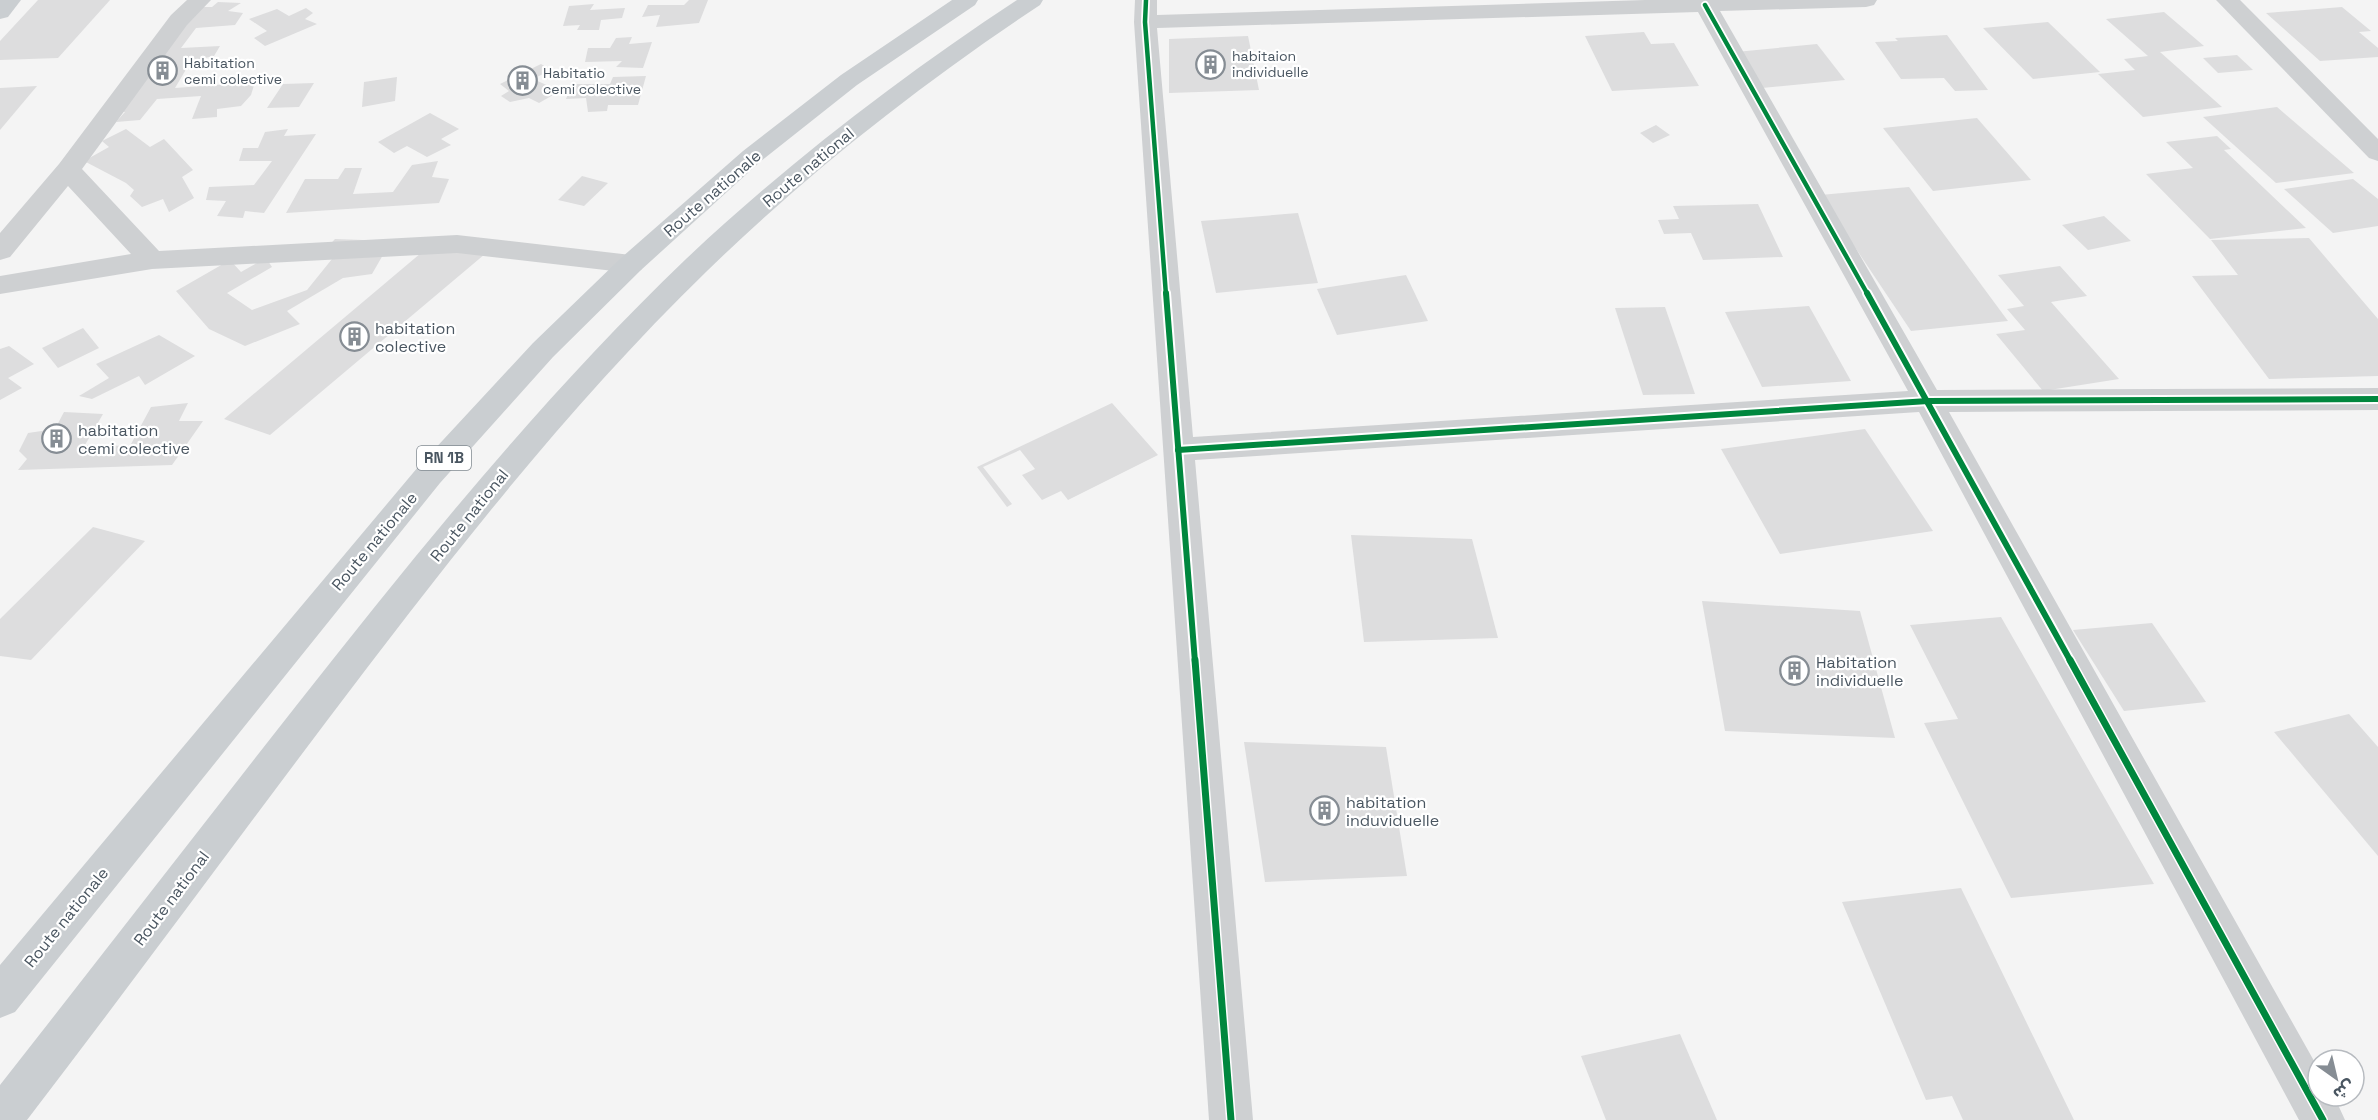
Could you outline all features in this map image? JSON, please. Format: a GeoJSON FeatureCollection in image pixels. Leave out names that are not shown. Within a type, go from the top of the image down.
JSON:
{"type":"FeatureCollection","features":[{"type":"Feature","properties":{"kind":"main road"},"geometry":{"type":"LineString","coordinates":[[0,12],[10,0]]}},
{"type":"Feature","properties":{"kind":"main road","name":"Route nationale"},"geometry":{"type":"LineString","coordinates":[[0,997],[429,475],[543,350],[631,264],[761,149],[849,80],[967,0]]}},
{"type":"Feature","properties":{"kind":"main road","name":"Route national"},"geometry":{"type":"LineString","coordinates":[[0,1120],[416,580],[482,497],[592,372],[694,268],[792,178],[886,102],[976,36],[1032,0]]}},
{"type":"Feature","properties":{"kind":"street"},"geometry":{"type":"LineString","coordinates":[[0,251],[68,170],[179,20],[200,0]]}},
{"type":"Feature","properties":{"kind":"street"},"geometry":{"type":"LineString","coordinates":[[1231,1120],[1146,11],[1705,5],[1866,0]]}},
{"type":"Feature","properties":{"kind":"street"},"geometry":{"type":"LineString","coordinates":[[2227,0],[2378,153]]}},
{"type":"Feature","properties":{"kind":"street"},"geometry":{"type":"LineString","coordinates":[[1705,5],[1928,401],[2323,1120]]}},
{"type":"Feature","properties":{"kind":"street"},"geometry":{"type":"LineString","coordinates":[[68,170],[152,260]]}},
{"type":"Feature","properties":{"kind":"street"},"geometry":{"type":"LineString","coordinates":[[0,285],[152,260],[457,244],[631,264]]}},
{"type":"Feature","properties":{"kind":"street"},"geometry":{"type":"LineString","coordinates":[[1178,450],[1928,401],[2378,399]]}},
{"type":"Feature","properties":{"kind":"building"},"geometry":{"type":"Polygon","coordinates":[[[38,0],[110,0],[58,58],[0,60],[0,41],[38,0]]]}},
{"type":"Feature","properties":{"kind":"building"},"geometry":{"type":"Polygon","coordinates":[[[689,0],[708,0],[699,23],[656,27],[660,15],[642,17],[648,5],[684,5],[689,0]]]}},
{"type":"Feature","properties":{"kind":"building","name":"Habitation cemi colective"},"geometry":{"type":"Polygon","coordinates":[[[218,2],[241,3],[228,11],[243,13],[235,25],[196,28],[181,48],[220,46],[214,56],[191,61],[175,88],[255,82],[251,95],[241,106],[217,109],[217,117],[192,119],[201,96],[157,99],[140,120],[116,122],[125,112],[106,112],[191,7],[212,7],[218,2]]]}},
{"type":"Feature","properties":{"kind":"building"},"geometry":{"type":"Polygon","coordinates":[[[594,4],[590,10],[625,8],[622,18],[601,20],[599,30],[577,30],[580,25],[563,26],[569,6],[594,4]]]}},
{"type":"Feature","properties":{"kind":"building"},"geometry":{"type":"Polygon","coordinates":[[[2342,7],[2371,31],[2359,32],[2378,48],[2378,57],[2320,61],[2266,13],[2342,7]]]}},
{"type":"Feature","properties":{"kind":"building","name":"Habitation cemi colective"},"geometry":{"type":"Polygon","coordinates":[[[306,8],[313,13],[305,19],[317,24],[265,46],[254,38],[267,31],[249,19],[277,9],[289,16],[306,8]]]}},
{"type":"Feature","properties":{"kind":"building"},"geometry":{"type":"Polygon","coordinates":[[[2164,12],[2204,46],[2160,52],[2222,107],[2143,117],[2098,74],[2135,70],[2124,59],[2148,56],[2106,19],[2164,12]]]}},
{"type":"Feature","properties":{"kind":"building"},"geometry":{"type":"Polygon","coordinates":[[[2048,22],[2100,72],[2033,79],[1983,28],[2048,22]]]}},
{"type":"Feature","properties":{"kind":"building"},"geometry":{"type":"Polygon","coordinates":[[[1644,32],[1651,44],[1674,43],[1699,86],[1612,91],[1585,36],[1644,32]]]}},
{"type":"Feature","properties":{"kind":"building"},"geometry":{"type":"Polygon","coordinates":[[[1947,35],[1988,90],[1955,91],[1944,78],[1901,79],[1875,42],[1898,41],[1895,38],[1947,35]]]}},
{"type":"Feature","properties":{"kind":"building","name":"habitaion individuelle"},"geometry":{"type":"Polygon","coordinates":[[[1248,36],[1259,90],[1169,93],[1169,39],[1248,36]]]}},
{"type":"Feature","properties":{"kind":"building"},"geometry":{"type":"Polygon","coordinates":[[[632,37],[629,44],[652,42],[643,68],[616,67],[622,61],[585,62],[588,48],[610,48],[616,38],[632,37]]]}},
{"type":"Feature","properties":{"kind":"building"},"geometry":{"type":"Polygon","coordinates":[[[1817,44],[1845,80],[1762,88],[1736,52],[1817,44]]]}},
{"type":"Feature","properties":{"kind":"building"},"geometry":{"type":"Polygon","coordinates":[[[2237,55],[2253,70],[2218,73],[2203,58],[2237,55]]]}},
{"type":"Feature","properties":{"kind":"building","name":"Habitatio cemi colective"},"geometry":{"type":"Polygon","coordinates":[[[541,64],[551,70],[533,79],[560,91],[539,103],[529,98],[510,102],[501,96],[509,91],[500,84],[541,64]]]}},
{"type":"Feature","properties":{"kind":"building"},"geometry":{"type":"Polygon","coordinates":[[[646,76],[638,105],[608,105],[607,111],[588,112],[586,98],[566,99],[572,84],[610,84],[613,77],[646,76]]]}},
{"type":"Feature","properties":{"kind":"building"},"geometry":{"type":"Polygon","coordinates":[[[397,77],[395,101],[362,107],[364,82],[397,77]]]}},
{"type":"Feature","properties":{"kind":"building"},"geometry":{"type":"Polygon","coordinates":[[[314,83],[299,107],[267,108],[283,84],[314,83]]]}},
{"type":"Feature","properties":{"kind":"building"},"geometry":{"type":"Polygon","coordinates":[[[37,86],[0,130],[0,88],[37,86]]]}},
{"type":"Feature","properties":{"kind":"building"},"geometry":{"type":"Polygon","coordinates":[[[2277,107],[2354,173],[2276,183],[2203,117],[2277,107]]]}},
{"type":"Feature","properties":{"kind":"building"},"geometry":{"type":"Polygon","coordinates":[[[430,113],[459,129],[441,139],[451,145],[427,157],[407,146],[394,153],[378,142],[430,113]]]}},
{"type":"Feature","properties":{"kind":"building"},"geometry":{"type":"Polygon","coordinates":[[[1977,118],[2031,180],[1933,191],[1883,128],[1977,118]]]}},
{"type":"Feature","properties":{"kind":"building"},"geometry":{"type":"Polygon","coordinates":[[[1656,125],[1670,135],[1653,143],[1640,133],[1656,125]]]}},
{"type":"Feature","properties":{"kind":"building"},"geometry":{"type":"Polygon","coordinates":[[[126,129],[150,147],[164,139],[193,170],[182,177],[194,198],[169,212],[163,199],[142,207],[130,196],[134,190],[126,183],[84,161],[109,147],[102,141],[126,129]]]}},
{"type":"Feature","properties":{"kind":"building","name":"Habitation cemi colective"},"geometry":{"type":"Polygon","coordinates":[[[288,129],[284,136],[316,134],[264,213],[245,211],[243,218],[217,216],[226,201],[206,200],[209,187],[254,185],[272,161],[239,161],[243,148],[258,148],[265,132],[288,129]]]}},
{"type":"Feature","properties":{"kind":"building"},"geometry":{"type":"Polygon","coordinates":[[[2217,136],[2231,149],[2224,150],[2306,228],[2210,239],[2146,174],[2193,168],[2166,142],[2217,136]]]}},
{"type":"Feature","properties":{"kind":"building"},"geometry":{"type":"Polygon","coordinates":[[[438,161],[432,177],[449,179],[439,203],[286,213],[305,179],[338,179],[345,168],[362,168],[353,194],[393,192],[412,165],[438,161]]]}},
{"type":"Feature","properties":{"kind":"building"},"geometry":{"type":"Polygon","coordinates":[[[582,176],[608,183],[584,206],[558,200],[582,176]]]}},
{"type":"Feature","properties":{"kind":"building"},"geometry":{"type":"Polygon","coordinates":[[[2353,179],[2378,199],[2378,226],[2333,233],[2284,189],[2353,179]]]}},
{"type":"Feature","properties":{"kind":"building"},"geometry":{"type":"Polygon","coordinates":[[[1909,187],[2008,321],[1911,331],[1820,195],[1909,187]]]}},
{"type":"Feature","properties":{"kind":"building"},"geometry":{"type":"Polygon","coordinates":[[[1758,204],[1783,257],[1703,260],[1691,233],[1664,234],[1658,220],[1679,219],[1673,206],[1758,204]]]}},
{"type":"Feature","properties":{"kind":"building"},"geometry":{"type":"Polygon","coordinates":[[[1298,213],[1318,283],[1216,293],[1201,221],[1298,213]]]}},
{"type":"Feature","properties":{"kind":"building"},"geometry":{"type":"Polygon","coordinates":[[[2104,216],[2131,241],[2088,250],[2062,225],[2104,216]]]}},
{"type":"Feature","properties":{"kind":"building","name":"habitation colective"},"geometry":{"type":"Polygon","coordinates":[[[440,237],[485,254],[270,435],[224,419],[440,237]]]}},
{"type":"Feature","properties":{"kind":"building"},"geometry":{"type":"Polygon","coordinates":[[[2309,238],[2378,319],[2378,376],[2269,379],[2192,276],[2238,275],[2211,240],[2309,238]]]}},
{"type":"Feature","properties":{"kind":"building"},"geometry":{"type":"Polygon","coordinates":[[[335,239],[391,241],[372,274],[343,278],[287,311],[300,324],[245,346],[209,329],[176,291],[230,260],[241,272],[266,258],[272,267],[227,293],[252,310],[307,290],[332,259],[316,259],[335,239]]]}},
{"type":"Feature","properties":{"kind":"building"},"geometry":{"type":"Polygon","coordinates":[[[2060,266],[2087,296],[2051,302],[2119,379],[2043,391],[1996,334],[2025,330],[2007,309],[2024,306],[1998,275],[2060,266]]]}},
{"type":"Feature","properties":{"kind":"building"},"geometry":{"type":"Polygon","coordinates":[[[1406,275],[1428,321],[1337,335],[1317,289],[1406,275]]]}},
{"type":"Feature","properties":{"kind":"building"},"geometry":{"type":"Polygon","coordinates":[[[1809,306],[1851,381],[1762,387],[1725,312],[1809,306]]]}},
{"type":"Feature","properties":{"kind":"building"},"geometry":{"type":"Polygon","coordinates":[[[1665,307],[1695,394],[1643,395],[1615,308],[1665,307]]]}},
{"type":"Feature","properties":{"kind":"building"},"geometry":{"type":"Polygon","coordinates":[[[83,328],[99,348],[58,368],[42,348],[83,328]]]}},
{"type":"Feature","properties":{"kind":"building"},"geometry":{"type":"Polygon","coordinates":[[[159,335],[195,356],[145,385],[139,376],[92,399],[79,396],[109,378],[96,364],[159,335]]]}},
{"type":"Feature","properties":{"kind":"building"},"geometry":{"type":"Polygon","coordinates":[[[9,346],[34,364],[8,378],[22,388],[0,400],[0,349],[9,346]]]}},
{"type":"Feature","properties":{"kind":"building","name":"habitation cemi colective"},"geometry":{"type":"Polygon","coordinates":[[[188,403],[179,421],[203,421],[172,465],[18,470],[27,459],[19,451],[28,433],[55,429],[64,412],[103,414],[85,445],[130,446],[151,407],[188,403]]]}},
{"type":"Feature","properties":{"kind":"building"},"geometry":{"type":"Polygon","coordinates":[[[1112,403],[1158,455],[1068,500],[1061,491],[1042,500],[1022,475],[1035,469],[1020,450],[983,467],[1012,504],[1007,507],[977,467],[1112,403]]]}},
{"type":"Feature","properties":{"kind":"building"},"geometry":{"type":"Polygon","coordinates":[[[1865,429],[1933,531],[1780,554],[1721,449],[1865,429]]]}},
{"type":"Feature","properties":{"kind":"building"},"geometry":{"type":"Polygon","coordinates":[[[93,527],[145,541],[31,660],[0,656],[0,619],[93,527]]]}},
{"type":"Feature","properties":{"kind":"building"},"geometry":{"type":"Polygon","coordinates":[[[1351,535],[1472,539],[1498,638],[1364,642],[1351,535]]]}},
{"type":"Feature","properties":{"kind":"building","name":"Habitation individuelle"},"geometry":{"type":"Polygon","coordinates":[[[1702,601],[1860,611],[1895,738],[1725,731],[1702,601]]]}},
{"type":"Feature","properties":{"kind":"building"},"geometry":{"type":"Polygon","coordinates":[[[2001,617],[2154,884],[2011,898],[1924,723],[1958,719],[1910,625],[2001,617]]]}},
{"type":"Feature","properties":{"kind":"building"},"geometry":{"type":"Polygon","coordinates":[[[2152,623],[2206,702],[2124,711],[2073,630],[2152,623]]]}},
{"type":"Feature","properties":{"kind":"building"},"geometry":{"type":"Polygon","coordinates":[[[2349,714],[2378,747],[2378,856],[2274,732],[2349,714]]]}},
{"type":"Feature","properties":{"kind":"building","name":"habitation induviduelle"},"geometry":{"type":"Polygon","coordinates":[[[1244,742],[1386,747],[1407,876],[1265,882],[1244,742]]]}},
{"type":"Feature","properties":{"kind":"building"},"geometry":{"type":"Polygon","coordinates":[[[1961,888],[2074,1120],[1963,1120],[1952,1096],[1926,1100],[1842,902],[1961,888]]]}},
{"type":"Feature","properties":{"kind":"building"},"geometry":{"type":"Polygon","coordinates":[[[1680,1034],[1717,1120],[1606,1120],[1581,1056],[1680,1034]]]}},
{"type":"Feature","properties":{"kind":"cycle path"},"geometry":{"type":"LineString","coordinates":[[1146,0],[1145,22],[1231,1120]]}},
{"type":"Feature","properties":{"kind":"cycle path"},"geometry":{"type":"LineString","coordinates":[[1705,5],[1928,401],[2323,1120]]}},
{"type":"Feature","properties":{"kind":"cycle path"},"geometry":{"type":"LineString","coordinates":[[1178,450],[1928,401],[2378,399]]}},
{"type":"Feature","properties":{"kind":"place","name":"habitaion individuelle"},"geometry":{"type":"Point","coordinates":[1211,64]}},
{"type":"Feature","properties":{"kind":"place","name":"Habitation cemi colective"},"geometry":{"type":"Point","coordinates":[163,71]}},
{"type":"Feature","properties":{"kind":"place","name":"Habitatio cemi colective"},"geometry":{"type":"Point","coordinates":[522,81]}},
{"type":"Feature","properties":{"kind":"place","name":"habitation colective"},"geometry":{"type":"Point","coordinates":[354,337]}},
{"type":"Feature","properties":{"kind":"place","name":"habitation cemi colective"},"geometry":{"type":"Point","coordinates":[57,439]}},
{"type":"Feature","properties":{"kind":"place","name":"Habitation individuelle"},"geometry":{"type":"Point","coordinates":[1795,671]}},
{"type":"Feature","properties":{"kind":"place","name":"habitation induviduelle"},"geometry":{"type":"Point","coordinates":[1325,811]}}]}
